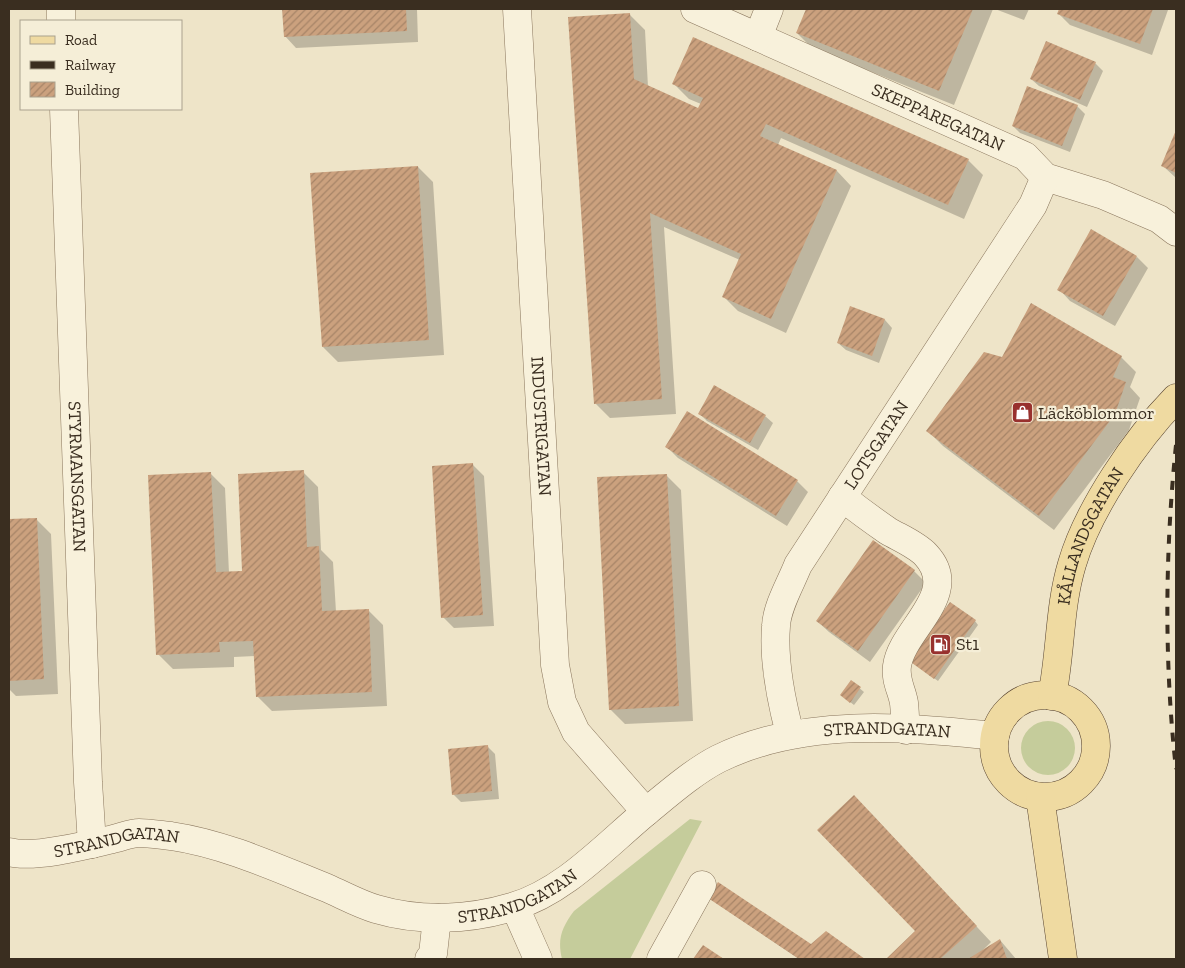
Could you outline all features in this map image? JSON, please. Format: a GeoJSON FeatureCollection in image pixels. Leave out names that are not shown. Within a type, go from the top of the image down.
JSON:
{"type":"FeatureCollection","features":[{"type":"Feature","properties":{"kind":"main road","name":"KÅLLANDSGATAN"},"geometry":{"type":"LineString","coordinates":[[1052,696],[1066,592],[1071,565],[1080,538],[1115,477],[1158,417],[1176,398]]}},
{"type":"Feature","properties":{"kind":"main road"},"geometry":{"type":"LineString","coordinates":[[1039,696],[1052,696],[1065,699],[1086,715],[1096,739],[1096,752],[1087,777],[1078,786],[1066,793],[1040,797],[1017,790],[1001,772],[994,748],[995,736],[1006,713],[1016,704],[1039,696]]}},
{"type":"Feature","properties":{"kind":"main road"},"geometry":{"type":"LineString","coordinates":[[1040,797],[1063,959]]}},
{"type":"Feature","properties":{"kind":"street","name":"INDUSTRIGATAN"},"geometry":{"type":"LineString","coordinates":[[517,9],[555,665],[562,702],[576,732],[646,812]]}},
{"type":"Feature","properties":{"kind":"street","name":"SKEPPAREGATAN"},"geometry":{"type":"LineString","coordinates":[[695,9],[1025,156],[1045,177],[1103,195],[1159,219],[1176,232]]}},
{"type":"Feature","properties":{"kind":"street"},"geometry":{"type":"LineString","coordinates":[[758,37],[769,9]]}},
{"type":"Feature","properties":{"kind":"street","name":"STYRMANSGATAN"},"geometry":{"type":"LineString","coordinates":[[64,110],[88,782],[92,844]]}},
{"type":"Feature","properties":{"kind":"street","name":"LOTSGATAN"},"geometry":{"type":"LineString","coordinates":[[790,734],[782,703],[776,661],[776,625],[798,565],[1033,205],[1045,177]]}},
{"type":"Feature","properties":{"kind":"street"},"geometry":{"type":"LineString","coordinates":[[842,497],[867,517],[926,554],[936,569],[938,587],[927,612],[901,652],[897,665],[896,679],[904,702],[906,730]]}},
{"type":"Feature","properties":{"kind":"street","name":"STRANDGATAN"},"geometry":{"type":"LineString","coordinates":[[9,852],[46,852],[138,833],[195,841],[223,849],[376,909],[437,918],[487,914],[515,907],[541,895],[561,882],[646,812],[716,760],[741,749],[790,734],[838,730],[906,730],[995,736]]}},
{"type":"Feature","properties":{"kind":"street"},"geometry":{"type":"LineString","coordinates":[[661,959],[702,885]]}},
{"type":"Feature","properties":{"kind":"street"},"geometry":{"type":"LineString","coordinates":[[515,907],[538,959]]}},
{"type":"Feature","properties":{"kind":"street"},"geometry":{"type":"LineString","coordinates":[[430,959],[433,954],[437,918]]}},
{"type":"Feature","properties":{"kind":"green space"},"geometry":{"type":"Polygon","coordinates":[[[1043,721],[1053,721],[1063,725],[1071,733],[1075,748],[1071,763],[1063,771],[1053,775],[1043,775],[1033,771],[1025,763],[1021,753],[1021,743],[1025,733],[1033,725],[1043,721]]]}},
{"type":"Feature","properties":{"kind":"green space"},"geometry":{"type":"Polygon","coordinates":[[[690,819],[702,821],[630,959],[562,959],[560,939],[566,922],[574,911],[690,819]]]}},
{"type":"Feature","properties":{"kind":"building"},"geometry":{"type":"Polygon","coordinates":[[[282,9],[406,9],[407,31],[284,37],[282,9]]]}},
{"type":"Feature","properties":{"kind":"building"},"geometry":{"type":"Polygon","coordinates":[[[806,9],[973,9],[939,91],[796,33],[806,9]]]}},
{"type":"Feature","properties":{"kind":"building"},"geometry":{"type":"Polygon","coordinates":[[[1059,9],[1153,9],[1140,44],[1057,14],[1059,9]]]}},
{"type":"Feature","properties":{"kind":"building"},"geometry":{"type":"Polygon","coordinates":[[[630,13],[634,79],[698,108],[703,98],[672,84],[693,37],[969,159],[948,205],[766,124],[760,136],[837,170],[771,319],[722,297],[741,254],[650,213],[662,399],[594,404],[568,17],[630,13]]]}},
{"type":"Feature","properties":{"kind":"building"},"geometry":{"type":"Polygon","coordinates":[[[1046,41],[1096,62],[1080,100],[1030,79],[1046,41]]]}},
{"type":"Feature","properties":{"kind":"building"},"geometry":{"type":"Polygon","coordinates":[[[1027,86],[1078,105],[1062,146],[1012,126],[1027,86]]]}},
{"type":"Feature","properties":{"kind":"building"},"geometry":{"type":"Polygon","coordinates":[[[1176,130],[1176,173],[1161,166],[1176,130]]]}},
{"type":"Feature","properties":{"kind":"building"},"geometry":{"type":"Polygon","coordinates":[[[418,166],[429,340],[322,347],[310,173],[418,166]]]}},
{"type":"Feature","properties":{"kind":"building"},"geometry":{"type":"Polygon","coordinates":[[[1091,229],[1137,256],[1103,316],[1057,290],[1091,229]]]}},
{"type":"Feature","properties":{"kind":"building"},"geometry":{"type":"Polygon","coordinates":[[[1031,303],[1122,356],[1113,377],[1126,382],[1115,414],[1039,516],[926,431],[984,352],[1002,357],[1031,303]]]}},
{"type":"Feature","properties":{"kind":"building"},"geometry":{"type":"Polygon","coordinates":[[[850,306],[885,319],[872,356],[837,343],[850,306]]]}},
{"type":"Feature","properties":{"kind":"building"},"geometry":{"type":"Polygon","coordinates":[[[714,385],[766,415],[750,443],[698,414],[714,385]]]}},
{"type":"Feature","properties":{"kind":"building"},"geometry":{"type":"Polygon","coordinates":[[[687,411],[798,480],[776,516],[665,447],[687,411]]]}},
{"type":"Feature","properties":{"kind":"building"},"geometry":{"type":"Polygon","coordinates":[[[473,463],[483,615],[441,618],[432,466],[473,463]]]}},
{"type":"Feature","properties":{"kind":"building"},"geometry":{"type":"Polygon","coordinates":[[[304,470],[307,547],[319,546],[322,611],[369,609],[372,692],[256,697],[253,641],[219,642],[220,652],[156,655],[148,475],[211,472],[216,572],[242,571],[238,474],[304,470]]]}},
{"type":"Feature","properties":{"kind":"building"},"geometry":{"type":"Polygon","coordinates":[[[667,474],[679,706],[609,710],[597,477],[667,474]]]}},
{"type":"Feature","properties":{"kind":"building"},"geometry":{"type":"Polygon","coordinates":[[[37,518],[44,679],[9,681],[9,519],[37,518]]]}},
{"type":"Feature","properties":{"kind":"building"},"geometry":{"type":"Polygon","coordinates":[[[873,540],[915,570],[858,651],[816,621],[873,540]]]}},
{"type":"Feature","properties":{"kind":"building"},"geometry":{"type":"Polygon","coordinates":[[[950,602],[976,620],[934,679],[908,660],[950,602]]]}},
{"type":"Feature","properties":{"kind":"building"},"geometry":{"type":"Polygon","coordinates":[[[851,680],[861,687],[850,703],[840,695],[851,680]]]}},
{"type":"Feature","properties":{"kind":"building"},"geometry":{"type":"Polygon","coordinates":[[[488,745],[492,791],[452,795],[448,749],[488,745]]]}},
{"type":"Feature","properties":{"kind":"building"},"geometry":{"type":"Polygon","coordinates":[[[854,795],[977,926],[940,959],[886,959],[915,931],[817,830],[854,795]]]}},
{"type":"Feature","properties":{"kind":"building"},"geometry":{"type":"Polygon","coordinates":[[[718,882],[811,944],[826,931],[865,959],[799,959],[708,898],[718,882]]]}},
{"type":"Feature","properties":{"kind":"building"},"geometry":{"type":"Polygon","coordinates":[[[1000,939],[1007,959],[968,959],[1000,939]]]}},
{"type":"Feature","properties":{"kind":"building"},"geometry":{"type":"Polygon","coordinates":[[[703,945],[724,959],[693,959],[703,945]]]}},
{"type":"Feature","properties":{"kind":"railway"},"geometry":{"type":"LineString","coordinates":[[1176,445],[1172,485],[1167,607],[1169,688],[1176,769]]}},
{"type":"Feature","properties":{"kind":"place","name":"Läcköblommor"},"geometry":{"type":"Point","coordinates":[1022,413]}},
{"type":"Feature","properties":{"kind":"place","name":"St1"},"geometry":{"type":"Point","coordinates":[940,644]}}]}
